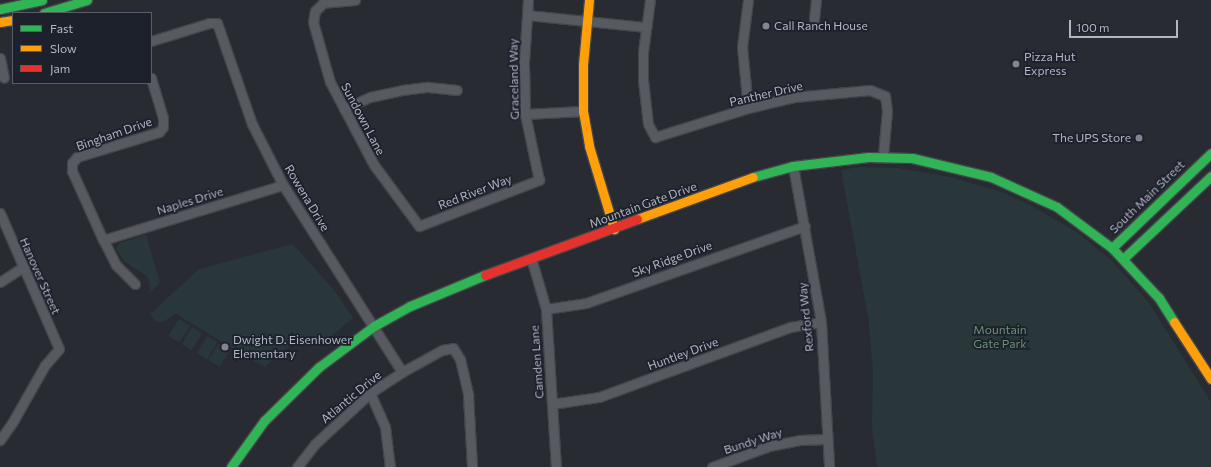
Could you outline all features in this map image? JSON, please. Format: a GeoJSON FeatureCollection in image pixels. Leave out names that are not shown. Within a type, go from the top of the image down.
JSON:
{"type":"FeatureCollection","features":[{"type":"Feature","properties":{"kind":"main road"},"geometry":{"type":"LineString","coordinates":[[0,9],[42,0]]}},
{"type":"Feature","properties":{"kind":"main road"},"geometry":{"type":"LineString","coordinates":[[47,12],[87,0]]}},
{"type":"Feature","properties":{"kind":"main road"},"geometry":{"type":"LineString","coordinates":[[589,0],[583,65],[584,111],[589,146],[614,229]]}},
{"type":"Feature","properties":{"kind":"main road"},"geometry":{"type":"LineString","coordinates":[[0,22],[12,20]]}},
{"type":"Feature","properties":{"kind":"main road","name":"South Main Street"},"geometry":{"type":"LineString","coordinates":[[1211,153],[1112,248],[1124,258],[1159,298],[1211,379]]}},
{"type":"Feature","properties":{"kind":"main road","name":"Mountain Gate Drive"},"geometry":{"type":"LineString","coordinates":[[231,467],[264,421],[292,392],[333,356],[374,326],[452,288],[758,176],[793,166],[883,156],[912,158],[991,177],[1057,207],[1112,248]]}},
{"type":"Feature","properties":{"kind":"main road"},"geometry":{"type":"LineString","coordinates":[[1188,198],[1190,186],[1205,173],[1205,169],[1200,163]]}},
{"type":"Feature","properties":{"kind":"main road"},"geometry":{"type":"LineString","coordinates":[[1124,258],[1211,176]]}},
{"type":"Feature","properties":{"kind":"street","name":"Sundown Lane"},"geometry":{"type":"LineString","coordinates":[[355,0],[323,3],[315,11],[313,22],[330,82],[344,109],[374,166],[419,226]]}},
{"type":"Feature","properties":{"kind":"street","name":"Graceland Way"},"geometry":{"type":"LineString","coordinates":[[528,0],[525,114],[539,180]]}},
{"type":"Feature","properties":{"kind":"street"},"geometry":{"type":"LineString","coordinates":[[527,15],[646,27],[650,0]]}},
{"type":"Feature","properties":{"kind":"street"},"geometry":{"type":"LineString","coordinates":[[748,0],[742,47],[748,108]]}},
{"type":"Feature","properties":{"kind":"street"},"geometry":{"type":"LineString","coordinates":[[814,18],[816,0]]}},
{"type":"Feature","properties":{"kind":"street","name":"Rowena Drive"},"geometry":{"type":"LineString","coordinates":[[152,42],[209,23],[217,24],[252,124],[283,185],[402,372]]}},
{"type":"Feature","properties":{"kind":"street","name":"Panther Drive"},"geometry":{"type":"LineString","coordinates":[[646,27],[643,80],[648,124],[655,137],[748,108],[794,97],[870,90],[885,96],[887,111],[883,156]]}},
{"type":"Feature","properties":{"kind":"street"},"geometry":{"type":"LineString","coordinates":[[0,58],[6,78]]}},
{"type":"Feature","properties":{"kind":"street","name":"Bingham Drive"},"geometry":{"type":"LineString","coordinates":[[103,240],[72,171],[72,163],[77,157],[159,132],[163,127],[163,118],[152,81]]}},
{"type":"Feature","properties":{"kind":"street"},"geometry":{"type":"LineString","coordinates":[[344,109],[370,97],[402,90],[428,87],[457,90]]}},
{"type":"Feature","properties":{"kind":"street"},"geometry":{"type":"LineString","coordinates":[[525,114],[584,111]]}},
{"type":"Feature","properties":{"kind":"street","name":"Rexford Way"},"geometry":{"type":"LineString","coordinates":[[793,166],[805,226],[821,322],[826,439],[829,467]]}},
{"type":"Feature","properties":{"kind":"street","name":"Red River Way"},"geometry":{"type":"LineString","coordinates":[[419,226],[539,180]]}},
{"type":"Feature","properties":{"kind":"street","name":"Naples Drive"},"geometry":{"type":"LineString","coordinates":[[103,240],[283,185]]}},
{"type":"Feature","properties":{"kind":"street","name":"Hanover Street"},"geometry":{"type":"LineString","coordinates":[[0,213],[59,349],[45,365],[12,424],[0,440]]}},
{"type":"Feature","properties":{"kind":"street","name":"Sky Ridge Drive"},"geometry":{"type":"LineString","coordinates":[[546,309],[586,303],[805,226]]}},
{"type":"Feature","properties":{"kind":"street"},"geometry":{"type":"LineString","coordinates":[[103,240],[116,265],[135,284]]}},
{"type":"Feature","properties":{"kind":"street","name":"Camden Lane"},"geometry":{"type":"LineString","coordinates":[[531,258],[546,309],[556,467]]}},
{"type":"Feature","properties":{"kind":"street"},"geometry":{"type":"LineString","coordinates":[[0,282],[23,267]]}},
{"type":"Feature","properties":{"kind":"street","name":"Huntley Drive"},"geometry":{"type":"LineString","coordinates":[[552,404],[599,397],[790,327],[821,322]]}},
{"type":"Feature","properties":{"kind":"street","name":"Atlantic Drive"},"geometry":{"type":"LineString","coordinates":[[297,467],[315,444],[370,393],[402,372],[442,350],[453,348],[460,358],[468,395],[472,467]]}},
{"type":"Feature","properties":{"kind":"street"},"geometry":{"type":"LineString","coordinates":[[370,393],[385,427],[390,467]]}},
{"type":"Feature","properties":{"kind":"street","name":"Bundy Way"},"geometry":{"type":"LineString","coordinates":[[712,467],[769,446],[800,440],[826,439]]}},
{"type":"Feature","properties":{"kind":"green space","name":"Mountain Gate Park"},"geometry":{"type":"Polygon","coordinates":[[[859,167],[898,168],[950,177],[1001,192],[1030,205],[1075,231],[1111,260],[1149,303],[1211,402],[1211,467],[877,467],[872,427],[873,370],[868,317],[841,170],[859,167]]]}},
{"type":"Feature","properties":{"kind":"green space"},"geometry":{"type":"Polygon","coordinates":[[[146,235],[160,283],[148,294],[150,289],[148,277],[124,261],[116,249],[119,243],[146,235]]]}},
{"type":"Feature","properties":{"kind":"green space"},"geometry":{"type":"Polygon","coordinates":[[[293,244],[334,290],[353,318],[318,347],[304,341],[294,342],[264,367],[176,314],[162,322],[156,322],[150,314],[199,269],[293,244]]]}},
{"type":"Feature","properties":{"kind":"green space"},"geometry":{"type":"Polygon","coordinates":[[[179,319],[190,326],[179,343],[168,336],[179,319]]]}},
{"type":"Feature","properties":{"kind":"green space"},"geometry":{"type":"Polygon","coordinates":[[[192,327],[202,333],[192,350],[182,344],[192,327]]]}},
{"type":"Feature","properties":{"kind":"green space"},"geometry":{"type":"Polygon","coordinates":[[[207,336],[217,342],[207,359],[197,353],[207,336]]]}},
{"type":"Feature","properties":{"kind":"green space"},"geometry":{"type":"Polygon","coordinates":[[[219,343],[230,350],[219,367],[208,360],[219,343]]]}},
{"type":"Feature","properties":{"kind":"traffic: fast"},"geometry":{"type":"LineString","coordinates":[[0,9],[42,0]]}},
{"type":"Feature","properties":{"kind":"traffic: fast"},"geometry":{"type":"LineString","coordinates":[[47,12],[87,0]]}},
{"type":"Feature","properties":{"kind":"traffic: fast"},"geometry":{"type":"LineString","coordinates":[[1112,248],[1211,153]]}},
{"type":"Feature","properties":{"kind":"traffic: fast"},"geometry":{"type":"LineString","coordinates":[[753,177],[793,166],[868,157],[912,158],[991,177],[1057,207],[1112,248],[1159,298],[1174,322]]}},
{"type":"Feature","properties":{"kind":"traffic: fast"},"geometry":{"type":"LineString","coordinates":[[1124,258],[1211,176]]}},
{"type":"Feature","properties":{"kind":"traffic: fast"},"geometry":{"type":"LineString","coordinates":[[231,467],[264,421],[319,367],[374,326],[410,306],[485,275]]}},
{"type":"Feature","properties":{"kind":"traffic: slow"},"geometry":{"type":"LineString","coordinates":[[589,0],[583,65],[583,111],[589,146],[614,229]]}},
{"type":"Feature","properties":{"kind":"traffic: slow"},"geometry":{"type":"LineString","coordinates":[[0,22],[12,20]]}},
{"type":"Feature","properties":{"kind":"traffic: slow"},"geometry":{"type":"LineString","coordinates":[[637,219],[753,177]]}},
{"type":"Feature","properties":{"kind":"traffic: slow"},"geometry":{"type":"LineString","coordinates":[[1174,322],[1211,379]]}},
{"type":"Feature","properties":{"kind":"traffic: jam"},"geometry":{"type":"LineString","coordinates":[[485,275],[637,219]]}},
{"type":"Feature","properties":{"kind":"place","name":"Call Ranch House"},"geometry":{"type":"Point","coordinates":[766,26]}},
{"type":"Feature","properties":{"kind":"place","name":"Pizza Hut Express"},"geometry":{"type":"Point","coordinates":[1016,64]}},
{"type":"Feature","properties":{"kind":"place","name":"The UPS Store"},"geometry":{"type":"Point","coordinates":[1139,138]}},
{"type":"Feature","properties":{"kind":"place","name":"Dwight D. Eisenhower Elementary"},"geometry":{"type":"Point","coordinates":[225,347]}}]}
